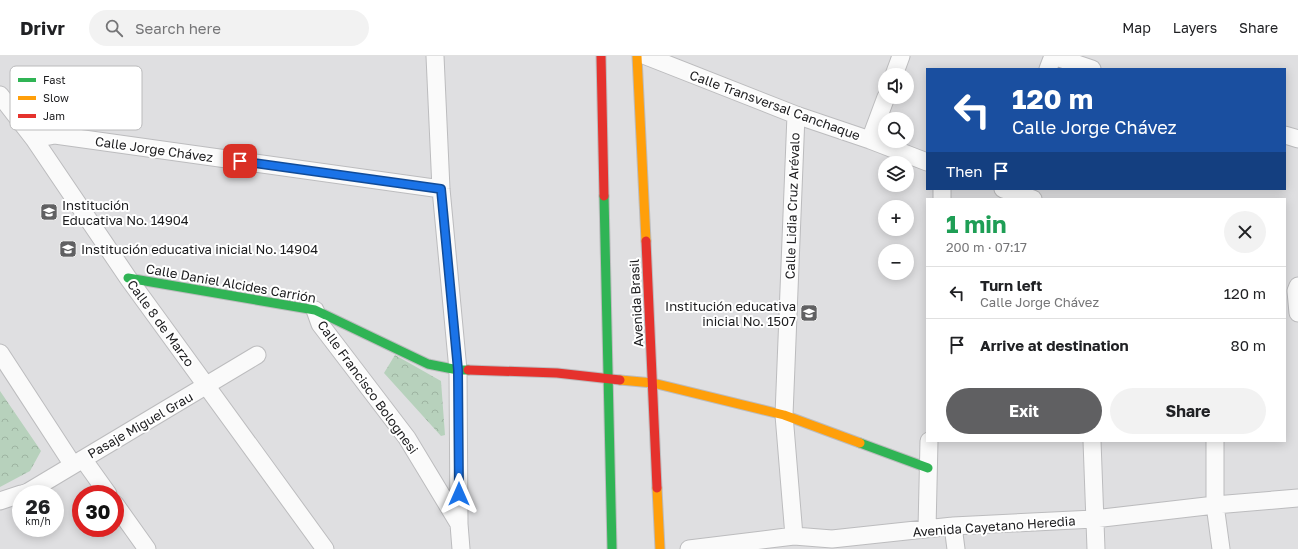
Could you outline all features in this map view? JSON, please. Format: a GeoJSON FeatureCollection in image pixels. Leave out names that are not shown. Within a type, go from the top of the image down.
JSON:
{"type":"FeatureCollection","features":[{"type":"Feature","properties":{"kind":"street"},"geometry":{"type":"LineString","coordinates":[[435,56],[441,189],[458,370],[459,524],[461,549]]}},
{"type":"Feature","properties":{"kind":"street"},"geometry":{"type":"LineString","coordinates":[[601,56],[610,379],[612,549]]}},
{"type":"Feature","properties":{"kind":"street","name":"Avenida Brasil"},"geometry":{"type":"LineString","coordinates":[[637,56],[660,549]]}},
{"type":"Feature","properties":{"kind":"street","name":"Calle Transversal Canchaque"},"geometry":{"type":"LineString","coordinates":[[646,56],[796,114],[926,162]]}},
{"type":"Feature","properties":{"kind":"street"},"geometry":{"type":"LineString","coordinates":[[896,68],[900,56]]}},
{"type":"Feature","properties":{"kind":"street"},"geometry":{"type":"LineString","coordinates":[[1048,68],[1053,56],[1089,68]]}},
{"type":"Feature","properties":{"kind":"street","name":"Calle 8 de Marzo"},"geometry":{"type":"LineString","coordinates":[[0,95],[10,108]]}},
{"type":"Feature","properties":{"kind":"street"},"geometry":{"type":"LineString","coordinates":[[870,140],[883,104]]}},
{"type":"Feature","properties":{"kind":"street","name":"Calle Lidia Cruz Arévalo"},"geometry":{"type":"LineString","coordinates":[[794,536],[784,415],[796,114]]}},
{"type":"Feature","properties":{"kind":"street","name":"Calle 8 de Marzo"},"geometry":{"type":"LineString","coordinates":[[27,130],[128,278],[325,549]]}},
{"type":"Feature","properties":{"kind":"street"},"geometry":{"type":"LineString","coordinates":[[1286,134],[1298,139]]}},
{"type":"Feature","properties":{"kind":"street","name":"Calle Jorge Chávez"},"geometry":{"type":"LineString","coordinates":[[34,139],[55,135],[441,189]]}},
{"type":"Feature","properties":{"kind":"street"},"geometry":{"type":"LineString","coordinates":[[1006,190],[1030,198]]}},
{"type":"Feature","properties":{"kind":"street","name":"Calle Daniel Alcides Carrión"},"geometry":{"type":"LineString","coordinates":[[128,278],[315,310],[428,364],[458,370],[557,373],[653,383],[784,415],[928,468]]}},
{"type":"Feature","properties":{"kind":"street"},"geometry":{"type":"LineString","coordinates":[[1294,289],[1298,313]]}},
{"type":"Feature","properties":{"kind":"street","name":"Calle Francisco Bolognesi"},"geometry":{"type":"LineString","coordinates":[[315,310],[320,324],[407,438],[459,524]]}},
{"type":"Feature","properties":{"kind":"street"},"geometry":{"type":"LineString","coordinates":[[0,353],[78,462],[100,485]]}},
{"type":"Feature","properties":{"kind":"street","name":"Pasaje Miguel Grau"},"geometry":{"type":"LineString","coordinates":[[40,485],[258,356]]}},
{"type":"Feature","properties":{"kind":"street"},"geometry":{"type":"LineString","coordinates":[[927,529],[929,442]]}},
{"type":"Feature","properties":{"kind":"street"},"geometry":{"type":"LineString","coordinates":[[1092,442],[1096,549]]}},
{"type":"Feature","properties":{"kind":"street"},"geometry":{"type":"LineString","coordinates":[[1215,442],[1216,506],[1221,549]]}},
{"type":"Feature","properties":{"kind":"street","name":"Pasaje Miguel Grau"},"geometry":{"type":"LineString","coordinates":[[0,501],[12,497]]}},
{"type":"Feature","properties":{"kind":"street","name":"Avenida Cayetano Heredia"},"geometry":{"type":"LineString","coordinates":[[689,549],[794,536],[833,544],[953,526],[1094,519],[1298,498]]}},
{"type":"Feature","properties":{"kind":"street"},"geometry":{"type":"LineString","coordinates":[[124,517],[147,549]]}},
{"type":"Feature","properties":{"kind":"street"},"geometry":{"type":"LineString","coordinates":[[953,526],[956,549]]}},
{"type":"Feature","properties":{"kind":"green space"},"geometry":{"type":"Polygon","coordinates":[[[395,355],[441,381],[445,435],[441,436],[384,373],[395,355]]]}},
{"type":"Feature","properties":{"kind":"green space"},"geometry":{"type":"Polygon","coordinates":[[[0,391],[41,451],[30,471],[0,487],[0,391]]]}},
{"type":"Feature","properties":{"kind":"traffic: fast"},"geometry":{"type":"LineString","coordinates":[[604,196],[612,549]]}},
{"type":"Feature","properties":{"kind":"traffic: fast"},"geometry":{"type":"LineString","coordinates":[[128,278],[315,310],[428,364],[458,370],[468,370]]}},
{"type":"Feature","properties":{"kind":"traffic: fast"},"geometry":{"type":"LineString","coordinates":[[860,443],[928,468]]}},
{"type":"Feature","properties":{"kind":"traffic: slow"},"geometry":{"type":"LineString","coordinates":[[637,56],[646,241]]}},
{"type":"Feature","properties":{"kind":"traffic: slow"},"geometry":{"type":"LineString","coordinates":[[620,380],[653,383],[784,415],[860,443]]}},
{"type":"Feature","properties":{"kind":"traffic: slow"},"geometry":{"type":"LineString","coordinates":[[657,488],[660,549]]}},
{"type":"Feature","properties":{"kind":"traffic: jam"},"geometry":{"type":"LineString","coordinates":[[601,56],[604,196]]}},
{"type":"Feature","properties":{"kind":"traffic: jam"},"geometry":{"type":"LineString","coordinates":[[646,241],[657,488]]}},
{"type":"Feature","properties":{"kind":"traffic: jam"},"geometry":{"type":"LineString","coordinates":[[468,370],[557,373],[620,380]]}},
{"type":"Feature","properties":{"kind":"place","name":"Institución Educativa No. 14904"},"geometry":{"type":"Point","coordinates":[49,212]}},
{"type":"Feature","properties":{"kind":"place","name":"Institución educativa inicial No. 14904"},"geometry":{"type":"Point","coordinates":[68,249]}},
{"type":"Feature","properties":{"kind":"place","name":"Institución educativa inicial No. 1507"},"geometry":{"type":"Point","coordinates":[809,313]}},
{"type":"Feature","properties":{"kind":"route"},"geometry":{"type":"LineString","coordinates":[[240,161],[441,189],[458,370],[459,494]]}}]}
